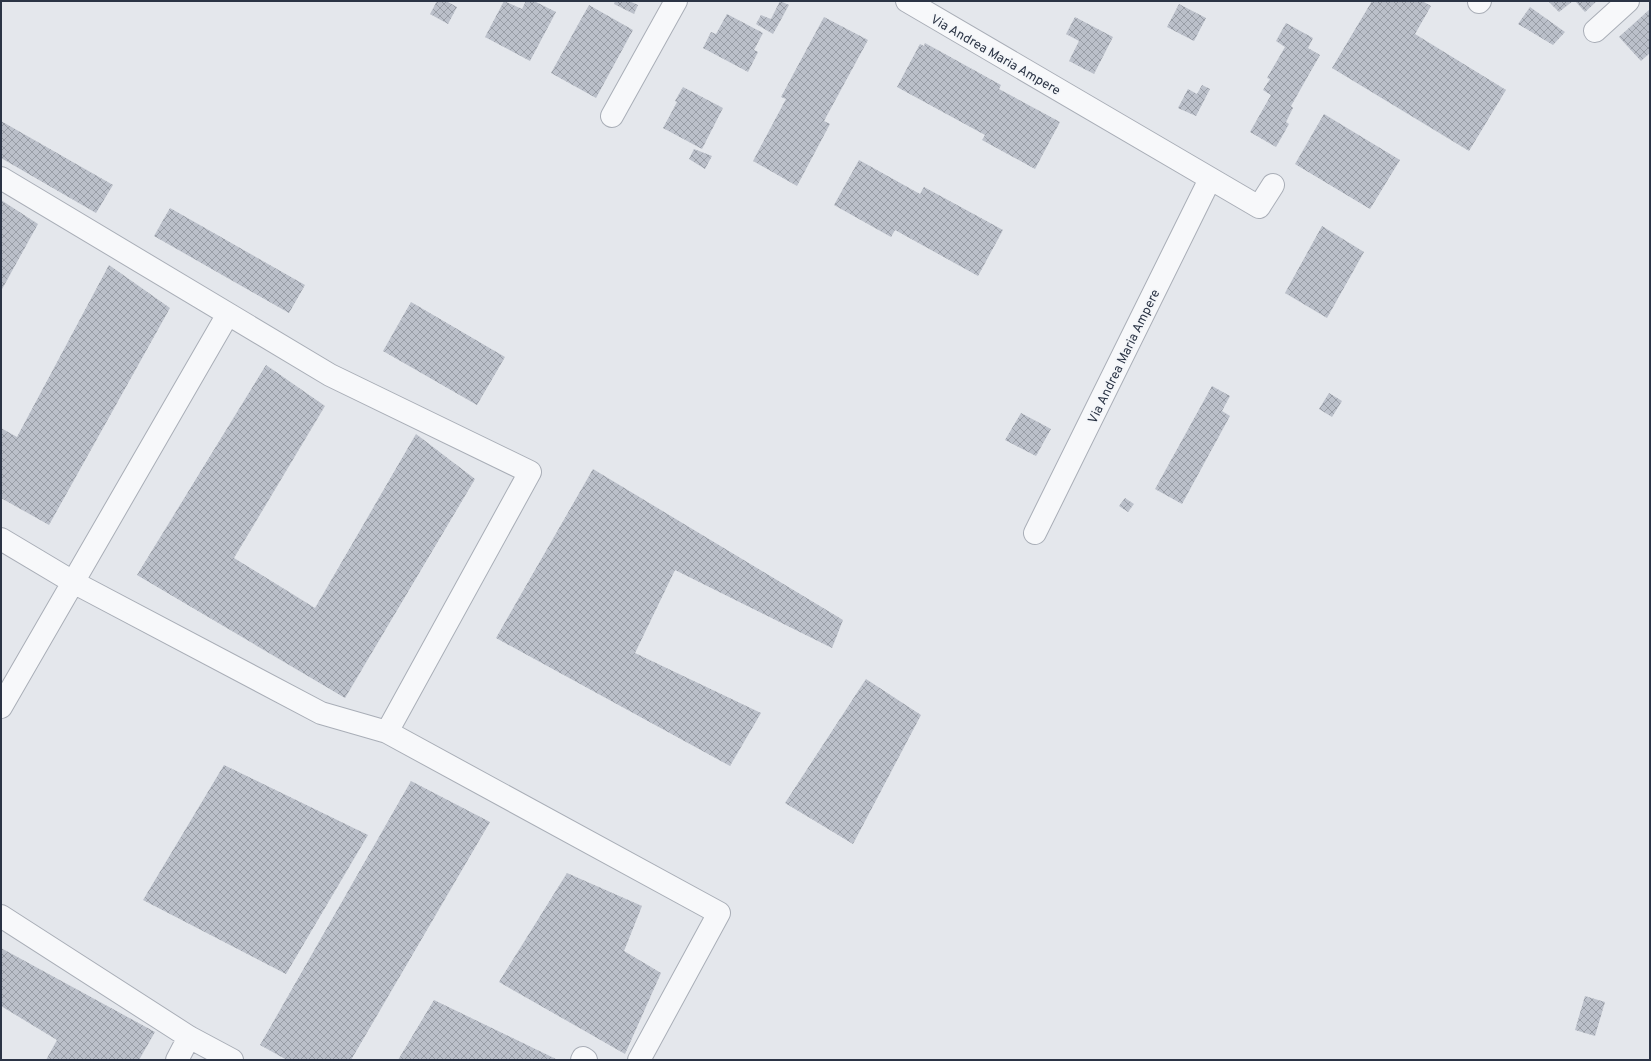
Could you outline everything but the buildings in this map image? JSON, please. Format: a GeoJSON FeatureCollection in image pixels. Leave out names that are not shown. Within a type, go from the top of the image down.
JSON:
{"type":"FeatureCollection","features":[{"type":"Feature","properties":{"kind":"street"},"geometry":{"type":"LineString","coordinates":[[612,116],[676,1]]}},
{"type":"Feature","properties":{"kind":"street","name":"Via Andrea Maria Ampere"},"geometry":{"type":"LineString","coordinates":[[907,1],[1259,207],[1272,185]]}},
{"type":"Feature","properties":{"kind":"street"},"geometry":{"type":"LineString","coordinates":[[1595,31],[1628,1]]}},
{"type":"Feature","properties":{"kind":"street"},"geometry":{"type":"LineString","coordinates":[[1,178],[330,375],[530,472],[387,732]]}},
{"type":"Feature","properties":{"kind":"street","name":"Via Andrea Maria Ampere"},"geometry":{"type":"LineString","coordinates":[[1035,533],[1210,179]]}},
{"type":"Feature","properties":{"kind":"street"},"geometry":{"type":"LineString","coordinates":[[1,707],[228,314]]}},
{"type":"Feature","properties":{"kind":"street"},"geometry":{"type":"LineString","coordinates":[[1,539],[73,582],[321,713],[387,732],[719,913],[639,1060]]}},
{"type":"Feature","properties":{"kind":"street"},"geometry":{"type":"LineString","coordinates":[[1,916],[189,1037],[232,1060]]}},
{"type":"Feature","properties":{"kind":"street"},"geometry":{"type":"LineString","coordinates":[[176,1060],[189,1037]]}},
{"type":"Feature","properties":{"kind":"street"},"geometry":{"type":"LineString","coordinates":[[582,1060],[583,1058],[586,1060]]}}]}
